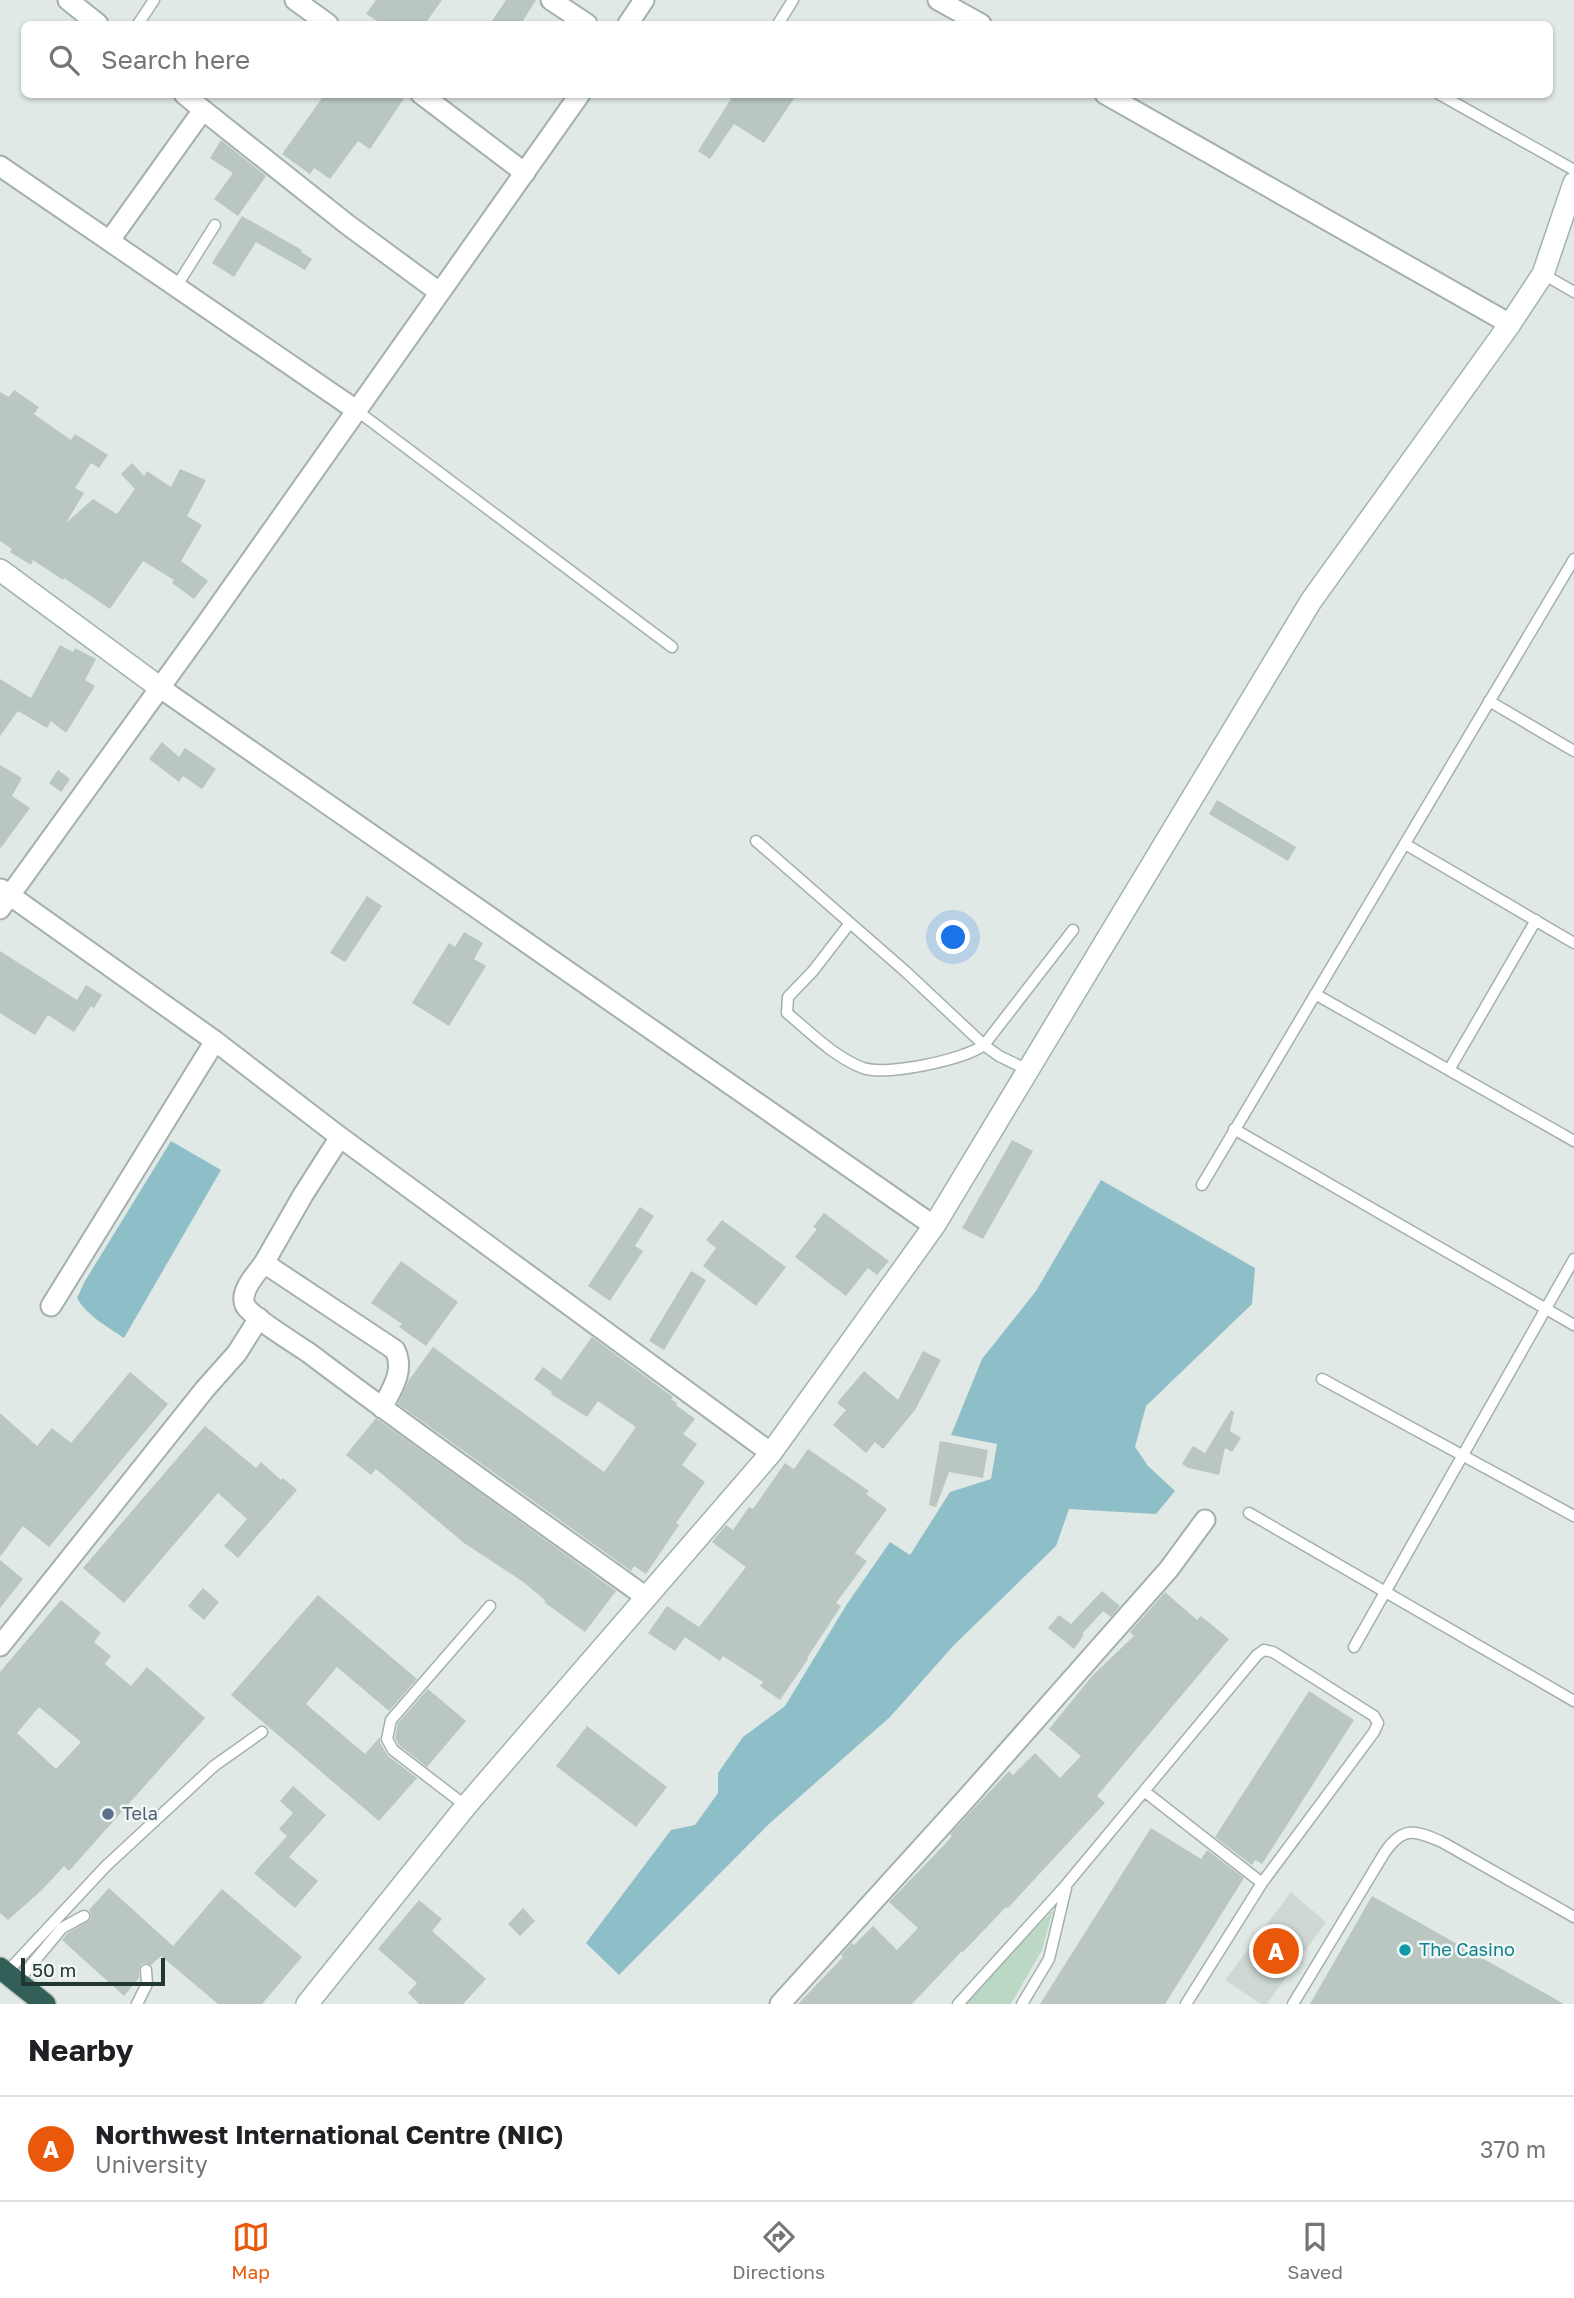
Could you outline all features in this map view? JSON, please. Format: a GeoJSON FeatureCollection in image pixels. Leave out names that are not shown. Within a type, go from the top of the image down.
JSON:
{"type":"FeatureCollection","features":[{"type":"Feature","properties":{"kind":"highway"},"geometry":{"type":"LineString","coordinates":[[8,1974],[45,2004]]}},
{"type":"Feature","properties":{"kind":"street"},"geometry":{"type":"LineString","coordinates":[[68,0],[94,21]]}},
{"type":"Feature","properties":{"kind":"street"},"geometry":{"type":"LineString","coordinates":[[295,0],[324,21]]}},
{"type":"Feature","properties":{"kind":"street"},"geometry":{"type":"LineString","coordinates":[[551,0],[582,21]]}},
{"type":"Feature","properties":{"kind":"street"},"geometry":{"type":"LineString","coordinates":[[630,21],[644,0]]}},
{"type":"Feature","properties":{"kind":"street"},"geometry":{"type":"LineString","coordinates":[[938,0],[976,21]]}},
{"type":"Feature","properties":{"kind":"street"},"geometry":{"type":"LineString","coordinates":[[189,98],[348,225],[439,292]]}},
{"type":"Feature","properties":{"kind":"street"},"geometry":{"type":"LineString","coordinates":[[426,98],[526,173]]}},
{"type":"Feature","properties":{"kind":"street"},"geometry":{"type":"LineString","coordinates":[[577,98],[159,687],[3,898],[215,1041],[340,1137],[771,1453]]}},
{"type":"Feature","properties":{"kind":"street"},"geometry":{"type":"LineString","coordinates":[[1112,98],[1510,324]]}},
{"type":"Feature","properties":{"kind":"street"},"geometry":{"type":"LineString","coordinates":[[110,240],[203,110]]}},
{"type":"Feature","properties":{"kind":"street"},"geometry":{"type":"LineString","coordinates":[[0,166],[356,410]]}},
{"type":"Feature","properties":{"kind":"street"},"geometry":{"type":"LineString","coordinates":[[307,2004],[466,1806],[771,1453],[934,1226],[1311,601],[1543,274],[1574,183]]}},
{"type":"Feature","properties":{"kind":"street"},"geometry":{"type":"LineString","coordinates":[[0,570],[159,687],[934,1226]]}},
{"type":"Feature","properties":{"kind":"street"},"geometry":{"type":"LineString","coordinates":[[51,1306],[215,1041]]}},
{"type":"Feature","properties":{"kind":"street"},"geometry":{"type":"LineString","coordinates":[[340,1137],[247,1289],[244,1296],[245,1306],[646,1597]]}},
{"type":"Feature","properties":{"kind":"street"},"geometry":{"type":"LineString","coordinates":[[264,1263],[395,1350],[400,1359],[400,1369],[382,1408]]}},
{"type":"Feature","properties":{"kind":"street"},"geometry":{"type":"LineString","coordinates":[[0,1646],[197,1399],[237,1353],[258,1318]]}},
{"type":"Feature","properties":{"kind":"street"},"geometry":{"type":"LineString","coordinates":[[780,2004],[1169,1569],[1205,1520]]}},
{"type":"Feature","properties":{"kind":"lane"},"geometry":{"type":"LineString","coordinates":[[140,21],[154,0]]}},
{"type":"Feature","properties":{"kind":"lane"},"geometry":{"type":"LineString","coordinates":[[780,21],[793,0]]}},
{"type":"Feature","properties":{"kind":"lane"},"geometry":{"type":"LineString","coordinates":[[1446,98],[1574,170]]}},
{"type":"Feature","properties":{"kind":"lane"},"geometry":{"type":"LineString","coordinates":[[176,287],[215,225]]}},
{"type":"Feature","properties":{"kind":"lane"},"geometry":{"type":"LineString","coordinates":[[1543,274],[1574,292]]}},
{"type":"Feature","properties":{"kind":"lane"},"geometry":{"type":"LineString","coordinates":[[356,410],[672,648]]}},
{"type":"Feature","properties":{"kind":"lane"},"geometry":{"type":"LineString","coordinates":[[1202,1185],[1574,559]]}},
{"type":"Feature","properties":{"kind":"lane"},"geometry":{"type":"LineString","coordinates":[[1489,701],[1574,751]]}},
{"type":"Feature","properties":{"kind":"lane"},"geometry":{"type":"LineString","coordinates":[[756,841],[984,1045],[999,1056],[1028,1070]]}},
{"type":"Feature","properties":{"kind":"lane"},"geometry":{"type":"LineString","coordinates":[[1405,844],[1574,943]]}},
{"type":"Feature","properties":{"kind":"lane"},"geometry":{"type":"LineString","coordinates":[[1449,1070],[1536,920]]}},
{"type":"Feature","properties":{"kind":"lane"},"geometry":{"type":"LineString","coordinates":[[850,923],[813,971],[788,997],[788,1013],[834,1051],[864,1068],[897,1069],[942,1062],[973,1053],[984,1045],[1073,930]]}},
{"type":"Feature","properties":{"kind":"lane"},"geometry":{"type":"LineString","coordinates":[[1315,994],[1574,1141]]}},
{"type":"Feature","properties":{"kind":"lane"},"geometry":{"type":"LineString","coordinates":[[1234,1129],[1574,1325]]}},
{"type":"Feature","properties":{"kind":"lane"},"geometry":{"type":"LineString","coordinates":[[1354,1647],[1574,1259]]}},
{"type":"Feature","properties":{"kind":"lane"},"geometry":{"type":"LineString","coordinates":[[1322,1379],[1574,1516]]}},
{"type":"Feature","properties":{"kind":"lane"},"geometry":{"type":"LineString","coordinates":[[1249,1513],[1574,1701]]}},
{"type":"Feature","properties":{"kind":"lane"},"geometry":{"type":"LineString","coordinates":[[466,1806],[393,1750],[387,1739],[391,1720],[490,1605]]}},
{"type":"Feature","properties":{"kind":"lane"},"geometry":{"type":"LineString","coordinates":[[958,2004],[1066,1885],[1257,1655],[1264,1650],[1273,1652],[1374,1716],[1378,1723],[1262,1883],[1186,2004]]}},
{"type":"Feature","properties":{"kind":"lane"},"geometry":{"type":"LineString","coordinates":[[8,1974],[106,1866],[214,1766],[262,1732]]}},
{"type":"Feature","properties":{"kind":"lane"},"geometry":{"type":"LineString","coordinates":[[1144,1791],[1262,1883]]}},
{"type":"Feature","properties":{"kind":"lane"},"geometry":{"type":"LineString","coordinates":[[1293,2004],[1385,1852],[1394,1840],[1405,1832],[1422,1833],[1442,1842],[1574,1917]]}},
{"type":"Feature","properties":{"kind":"lane"},"geometry":{"type":"LineString","coordinates":[[1022,2004],[1049,1959],[1066,1885]]}},
{"type":"Feature","properties":{"kind":"lane"},"geometry":{"type":"LineString","coordinates":[[8,1974],[62,1928],[84,1916]]}},
{"type":"Feature","properties":{"kind":"lane"},"geometry":{"type":"LineString","coordinates":[[137,2004],[146,1984],[146,1970]]}},
{"type":"Feature","properties":{"kind":"shaded area"},"geometry":{"type":"Polygon","coordinates":[[[1291,1892],[1326,1922],[1267,2004],[1261,2004],[1225,1980],[1291,1892]]]}},
{"type":"Feature","properties":{"kind":"green space"},"geometry":{"type":"Polygon","coordinates":[[[1053,1910],[1042,1950],[1011,2004],[964,2004],[1053,1910]]]}},
{"type":"Feature","properties":{"kind":"water"},"geometry":{"type":"Polygon","coordinates":[[[171,1141],[221,1170],[124,1338],[92,1316],[77,1298],[171,1141]]]}},
{"type":"Feature","properties":{"kind":"water"},"geometry":{"type":"Polygon","coordinates":[[[1101,1180],[1255,1268],[1252,1304],[1146,1406],[1135,1447],[1148,1466],[1175,1491],[1156,1514],[1069,1509],[1056,1546],[954,1645],[890,1717],[770,1823],[619,1975],[586,1943],[671,1830],[695,1825],[718,1793],[718,1773],[743,1737],[785,1706],[847,1604],[890,1542],[910,1555],[950,1492],[991,1479],[997,1444],[951,1435],[982,1359],[1036,1291],[1101,1180]]]}},
{"type":"Feature","properties":{"kind":"building"},"geometry":{"type":"Polygon","coordinates":[[[376,0],[442,0],[427,21],[377,21],[366,14],[376,0]]]}},
{"type":"Feature","properties":{"kind":"building"},"geometry":{"type":"Polygon","coordinates":[[[506,0],[536,0],[523,21],[492,21],[506,0]]]}},
{"type":"Feature","properties":{"kind":"building"},"geometry":{"type":"Polygon","coordinates":[[[322,98],[404,98],[370,149],[358,141],[330,179],[314,168],[310,174],[282,154],[322,98]]]}},
{"type":"Feature","properties":{"kind":"building"},"geometry":{"type":"Polygon","coordinates":[[[731,98],[794,98],[764,143],[734,124],[710,159],[698,151],[731,98]]]}},
{"type":"Feature","properties":{"kind":"building"},"geometry":{"type":"Polygon","coordinates":[[[221,140],[266,176],[238,216],[214,199],[233,173],[210,158],[221,140]]]}},
{"type":"Feature","properties":{"kind":"building"},"geometry":{"type":"Polygon","coordinates":[[[242,216],[302,250],[301,252],[312,259],[305,270],[256,242],[234,277],[212,263],[242,216]]]}},
{"type":"Feature","properties":{"kind":"building"},"geometry":{"type":"Polygon","coordinates":[[[14,390],[39,407],[34,414],[71,440],[75,434],[108,455],[99,468],[91,463],[75,488],[84,493],[66,523],[93,499],[117,514],[135,489],[121,474],[132,463],[144,476],[147,471],[171,487],[180,469],[206,480],[187,516],[202,525],[181,561],[208,581],[194,599],[172,583],[174,580],[143,561],[110,609],[33,560],[31,565],[10,552],[12,549],[0,541],[0,392],[9,397],[14,390]]]}},
{"type":"Feature","properties":{"kind":"building"},"geometry":{"type":"Polygon","coordinates":[[[60,645],[73,652],[75,648],[96,659],[85,680],[95,686],[66,733],[51,721],[47,728],[18,711],[0,736],[0,679],[31,698],[60,645]]]}},
{"type":"Feature","properties":{"kind":"building"},"geometry":{"type":"Polygon","coordinates":[[[162,742],[179,757],[185,748],[216,769],[202,789],[183,776],[179,782],[149,759],[162,742]]]}},
{"type":"Feature","properties":{"kind":"building"},"geometry":{"type":"Polygon","coordinates":[[[0,765],[22,778],[12,796],[30,808],[0,849],[0,765]]]}},
{"type":"Feature","properties":{"kind":"building"},"geometry":{"type":"Polygon","coordinates":[[[58,770],[70,779],[61,792],[49,783],[58,770]]]}},
{"type":"Feature","properties":{"kind":"building"},"geometry":{"type":"Polygon","coordinates":[[[1217,800],[1296,847],[1288,861],[1209,814],[1217,800]]]}},
{"type":"Feature","properties":{"kind":"building"},"geometry":{"type":"Polygon","coordinates":[[[367,896],[382,906],[345,962],[330,953],[367,896]]]}},
{"type":"Feature","properties":{"kind":"building"},"geometry":{"type":"Polygon","coordinates":[[[464,932],[483,943],[474,959],[486,966],[449,1026],[412,1003],[449,943],[455,947],[464,932]]]}},
{"type":"Feature","properties":{"kind":"building"},"geometry":{"type":"Polygon","coordinates":[[[0,951],[77,1000],[86,985],[102,995],[94,1008],[91,1006],[74,1032],[48,1015],[35,1035],[0,1013],[0,951]]]}},
{"type":"Feature","properties":{"kind":"building"},"geometry":{"type":"Polygon","coordinates":[[[1012,1140],[1033,1151],[983,1239],[962,1228],[1012,1140]]]}},
{"type":"Feature","properties":{"kind":"building"},"geometry":{"type":"Polygon","coordinates":[[[640,1207],[654,1216],[635,1246],[643,1251],[610,1301],[588,1286],[640,1207]]]}},
{"type":"Feature","properties":{"kind":"building"},"geometry":{"type":"Polygon","coordinates":[[[824,1213],[889,1261],[877,1275],[868,1268],[846,1296],[795,1257],[817,1229],[813,1227],[824,1213]]]}},
{"type":"Feature","properties":{"kind":"building"},"geometry":{"type":"Polygon","coordinates":[[[722,1220],[786,1267],[756,1306],[703,1266],[716,1248],[706,1240],[722,1220]]]}},
{"type":"Feature","properties":{"kind":"building"},"geometry":{"type":"Polygon","coordinates":[[[401,1261],[458,1302],[426,1346],[399,1327],[402,1324],[371,1303],[401,1261]]]}},
{"type":"Feature","properties":{"kind":"building"},"geometry":{"type":"Polygon","coordinates":[[[691,1271],[706,1280],[664,1350],[649,1341],[691,1271]]]}},
{"type":"Feature","properties":{"kind":"building"},"geometry":{"type":"Polygon","coordinates":[[[592,1337],[673,1397],[671,1399],[676,1405],[695,1419],[683,1434],[697,1444],[682,1465],[705,1482],[676,1523],[679,1525],[646,1574],[634,1566],[631,1571],[398,1404],[409,1380],[433,1347],[604,1472],[636,1427],[598,1401],[587,1417],[551,1394],[552,1392],[534,1379],[543,1367],[561,1380],[592,1337]]]}},
{"type":"Feature","properties":{"kind":"building"},"geometry":{"type":"Polygon","coordinates":[[[923,1351],[941,1360],[915,1410],[883,1449],[875,1442],[866,1453],[833,1425],[846,1410],[837,1403],[864,1371],[898,1400],[923,1351]]]}},
{"type":"Feature","properties":{"kind":"building"},"geometry":{"type":"Polygon","coordinates":[[[130,1372],[168,1404],[49,1547],[23,1526],[0,1557],[0,1413],[37,1446],[52,1428],[71,1443],[130,1372]]]}},
{"type":"Feature","properties":{"kind":"building"},"geometry":{"type":"Polygon","coordinates":[[[1231,1410],[1234,1412],[1230,1431],[1241,1438],[1232,1452],[1225,1448],[1219,1475],[1182,1464],[1193,1446],[1205,1453],[1231,1410]]]}},
{"type":"Feature","properties":{"kind":"building"},"geometry":{"type":"Polygon","coordinates":[[[376,1418],[616,1591],[585,1632],[544,1602],[546,1601],[522,1581],[464,1543],[376,1469],[371,1475],[346,1455],[376,1418]]]}},
{"type":"Feature","properties":{"kind":"building"},"geometry":{"type":"Polygon","coordinates":[[[205,1426],[256,1468],[261,1462],[297,1490],[238,1558],[224,1546],[247,1519],[218,1493],[124,1603],[83,1568],[205,1426]]]}},
{"type":"Feature","properties":{"kind":"building"},"geometry":{"type":"Polygon","coordinates":[[[940,1441],[988,1450],[983,1478],[949,1472],[936,1507],[929,1505],[940,1441]]]}},
{"type":"Feature","properties":{"kind":"building"},"geometry":{"type":"Polygon","coordinates":[[[808,1449],[869,1491],[866,1494],[887,1509],[855,1553],[867,1561],[836,1603],[841,1606],[780,1700],[760,1686],[763,1682],[723,1656],[720,1661],[685,1637],[675,1651],[648,1633],[667,1606],[699,1627],[746,1567],[712,1542],[726,1525],[733,1530],[749,1507],[753,1509],[785,1463],[794,1469],[808,1449]]]}},
{"type":"Feature","properties":{"kind":"building"},"geometry":{"type":"Polygon","coordinates":[[[0,1560],[23,1579],[0,1608],[0,1560]]]}},
{"type":"Feature","properties":{"kind":"building"},"geometry":{"type":"Polygon","coordinates":[[[203,1588],[219,1602],[204,1620],[188,1606],[203,1588]]]}},
{"type":"Feature","properties":{"kind":"building"},"geometry":{"type":"Polygon","coordinates":[[[1102,1591],[1120,1606],[1111,1617],[1103,1611],[1082,1634],[1084,1635],[1074,1649],[1048,1628],[1059,1615],[1071,1624],[1102,1591]]]}},
{"type":"Feature","properties":{"kind":"building"},"geometry":{"type":"Polygon","coordinates":[[[1165,1592],[1197,1620],[1201,1616],[1229,1639],[1097,1796],[1105,1803],[1008,1908],[962,1951],[912,2004],[798,2004],[843,1957],[841,1955],[852,1943],[854,1945],[873,1926],[897,1950],[918,1928],[889,1902],[946,1843],[952,1836],[950,1834],[1009,1771],[1013,1775],[1035,1753],[1060,1778],[1081,1756],[1049,1729],[1093,1675],[1134,1636],[1130,1632],[1165,1592]]]}},
{"type":"Feature","properties":{"kind":"building"},"geometry":{"type":"Polygon","coordinates":[[[318,1595],[417,1679],[389,1711],[337,1667],[306,1704],[365,1754],[380,1737],[380,1743],[388,1756],[417,1778],[379,1821],[231,1695],[318,1595]]]}},
{"type":"Feature","properties":{"kind":"building"},"geometry":{"type":"Polygon","coordinates":[[[61,1600],[101,1633],[94,1642],[111,1656],[105,1664],[131,1686],[147,1667],[205,1718],[69,1871],[64,1866],[8,1920],[0,1913],[0,1672],[61,1600]],[[39,1707],[17,1733],[56,1769],[81,1742],[39,1707]]]}},
{"type":"Feature","properties":{"kind":"building"},"geometry":{"type":"Polygon","coordinates":[[[428,1689],[466,1721],[427,1767],[399,1745],[395,1738],[398,1723],[428,1689]]]}},
{"type":"Feature","properties":{"kind":"building"},"geometry":{"type":"Polygon","coordinates":[[[1309,1691],[1354,1720],[1262,1864],[1255,1860],[1252,1865],[1215,1837],[1309,1691]]]}},
{"type":"Feature","properties":{"kind":"building"},"geometry":{"type":"Polygon","coordinates":[[[587,1726],[667,1787],[636,1827],[556,1766],[587,1726]]]}},
{"type":"Feature","properties":{"kind":"building"},"geometry":{"type":"Polygon","coordinates":[[[293,1786],[326,1815],[289,1857],[318,1881],[295,1908],[254,1873],[287,1836],[279,1829],[293,1813],[280,1801],[293,1786]]]}},
{"type":"Feature","properties":{"kind":"building"},"geometry":{"type":"Polygon","coordinates":[[[1151,1828],[1201,1859],[1207,1850],[1244,1878],[1165,2004],[1040,2004],[1151,1828]]]}},
{"type":"Feature","properties":{"kind":"building"},"geometry":{"type":"Polygon","coordinates":[[[109,1888],[173,1946],[222,1889],[302,1957],[262,2004],[218,2004],[161,1956],[151,1965],[141,1964],[139,1978],[124,1996],[62,1940],[68,1933],[90,1920],[89,1910],[109,1888]]]}},
{"type":"Feature","properties":{"kind":"building","name":"The Casino"},"geometry":{"type":"Polygon","coordinates":[[[1372,1896],[1564,2004],[1310,2004],[1372,1896]]]}},
{"type":"Feature","properties":{"kind":"building"},"geometry":{"type":"Polygon","coordinates":[[[419,1900],[442,1919],[432,1931],[486,1979],[463,2004],[419,2004],[408,1993],[417,1983],[378,1949],[419,1900]]]}},
{"type":"Feature","properties":{"kind":"building"},"geometry":{"type":"Polygon","coordinates":[[[523,1908],[535,1921],[520,1936],[508,1924],[523,1908]]]}},
{"type":"Feature","properties":{"kind":"place","name":"Tela"},"geometry":{"type":"Point","coordinates":[108,1814]}},
{"type":"Feature","properties":{"kind":"place","name":"The Casino"},"geometry":{"type":"Point","coordinates":[1405,1950]}},
{"type":"Feature","properties":{"kind":"place","name":"Northwest International Centre (NIC)"},"geometry":{"type":"Point","coordinates":[1276,1951]}}]}
